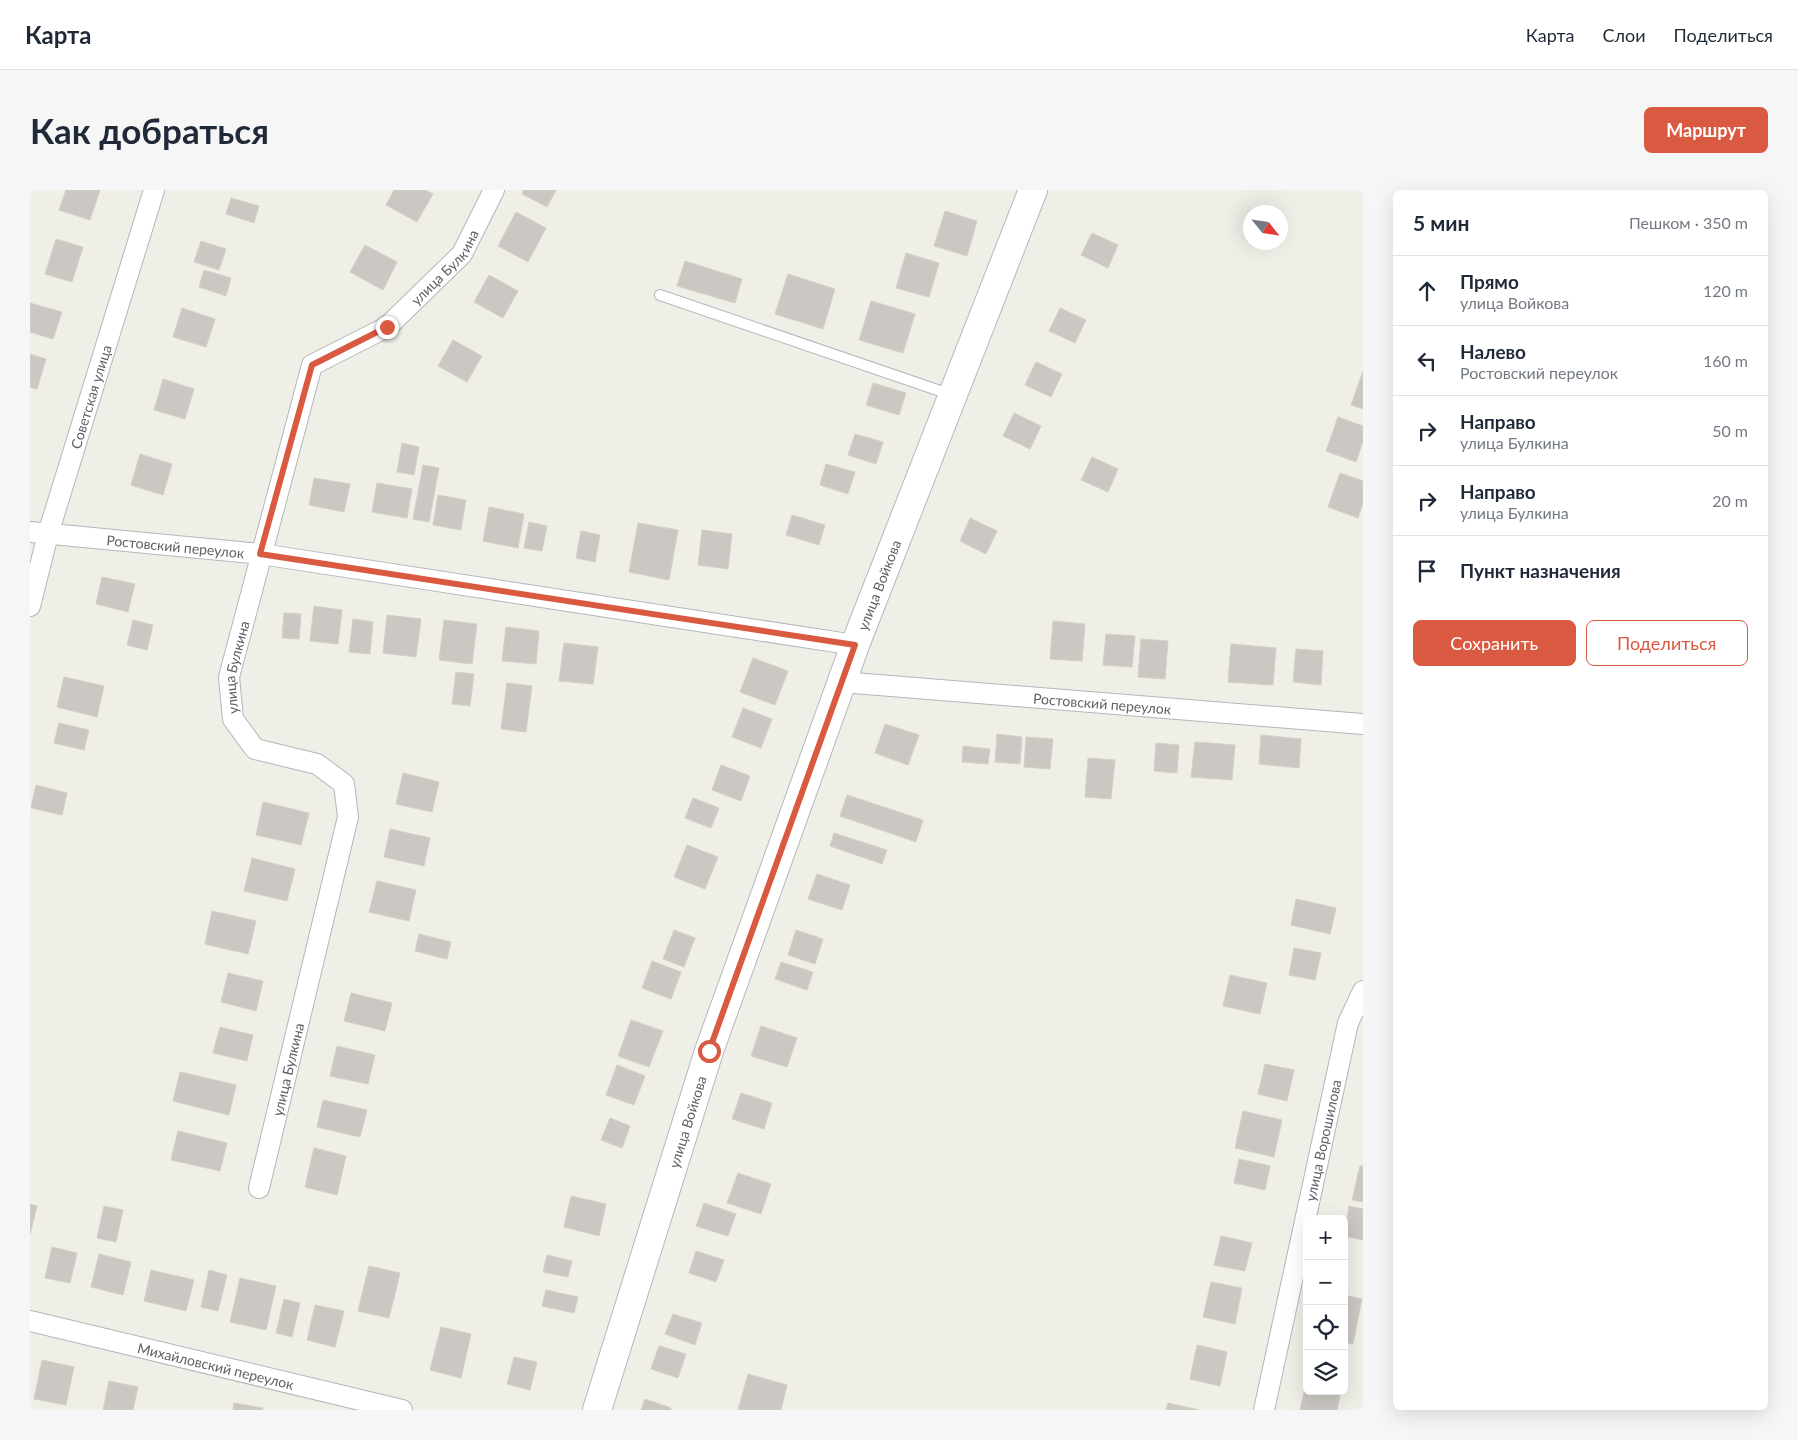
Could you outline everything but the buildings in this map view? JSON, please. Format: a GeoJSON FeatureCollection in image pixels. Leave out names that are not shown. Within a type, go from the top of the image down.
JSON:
{"type":"FeatureCollection","features":[{"type":"Feature","properties":{"kind":"main road","name":"улица Войкова"},"geometry":{"type":"LineString","coordinates":[[596,1410],[709,1051],[841,682],[1033,190]]}},
{"type":"Feature","properties":{"kind":"street","name":"Советская улица"},"geometry":{"type":"LineString","coordinates":[[30,606],[39,533],[154,190]]}},
{"type":"Feature","properties":{"kind":"street","name":"улица Булкина"},"geometry":{"type":"LineString","coordinates":[[259,1188],[348,817],[344,784],[317,764],[255,749],[233,719],[229,677],[260,554],[312,365],[387,327],[462,254],[494,190]]}},
{"type":"Feature","properties":{"kind":"street","name":"Ростовский переулок"},"geometry":{"type":"LineString","coordinates":[[39,533],[260,554],[855,645]]}},
{"type":"Feature","properties":{"kind":"street","name":"Ростовский переулок"},"geometry":{"type":"LineString","coordinates":[[841,682],[1363,724]]}},
{"type":"Feature","properties":{"kind":"street","name":"улица Ворошилова"},"geometry":{"type":"LineString","coordinates":[[1264,1410],[1348,1023],[1363,991]]}},
{"type":"Feature","properties":{"kind":"street","name":"Михайловский переулок"},"geometry":{"type":"LineString","coordinates":[[30,1321],[395,1409]]}},
{"type":"Feature","properties":{"kind":"lane"},"geometry":{"type":"LineString","coordinates":[[660,295],[952,396]]}},
{"type":"Feature","properties":{"kind":"route"},"geometry":{"type":"LineString","coordinates":[[387,327],[312,365],[260,554],[855,645],[709,1051]]}}]}
